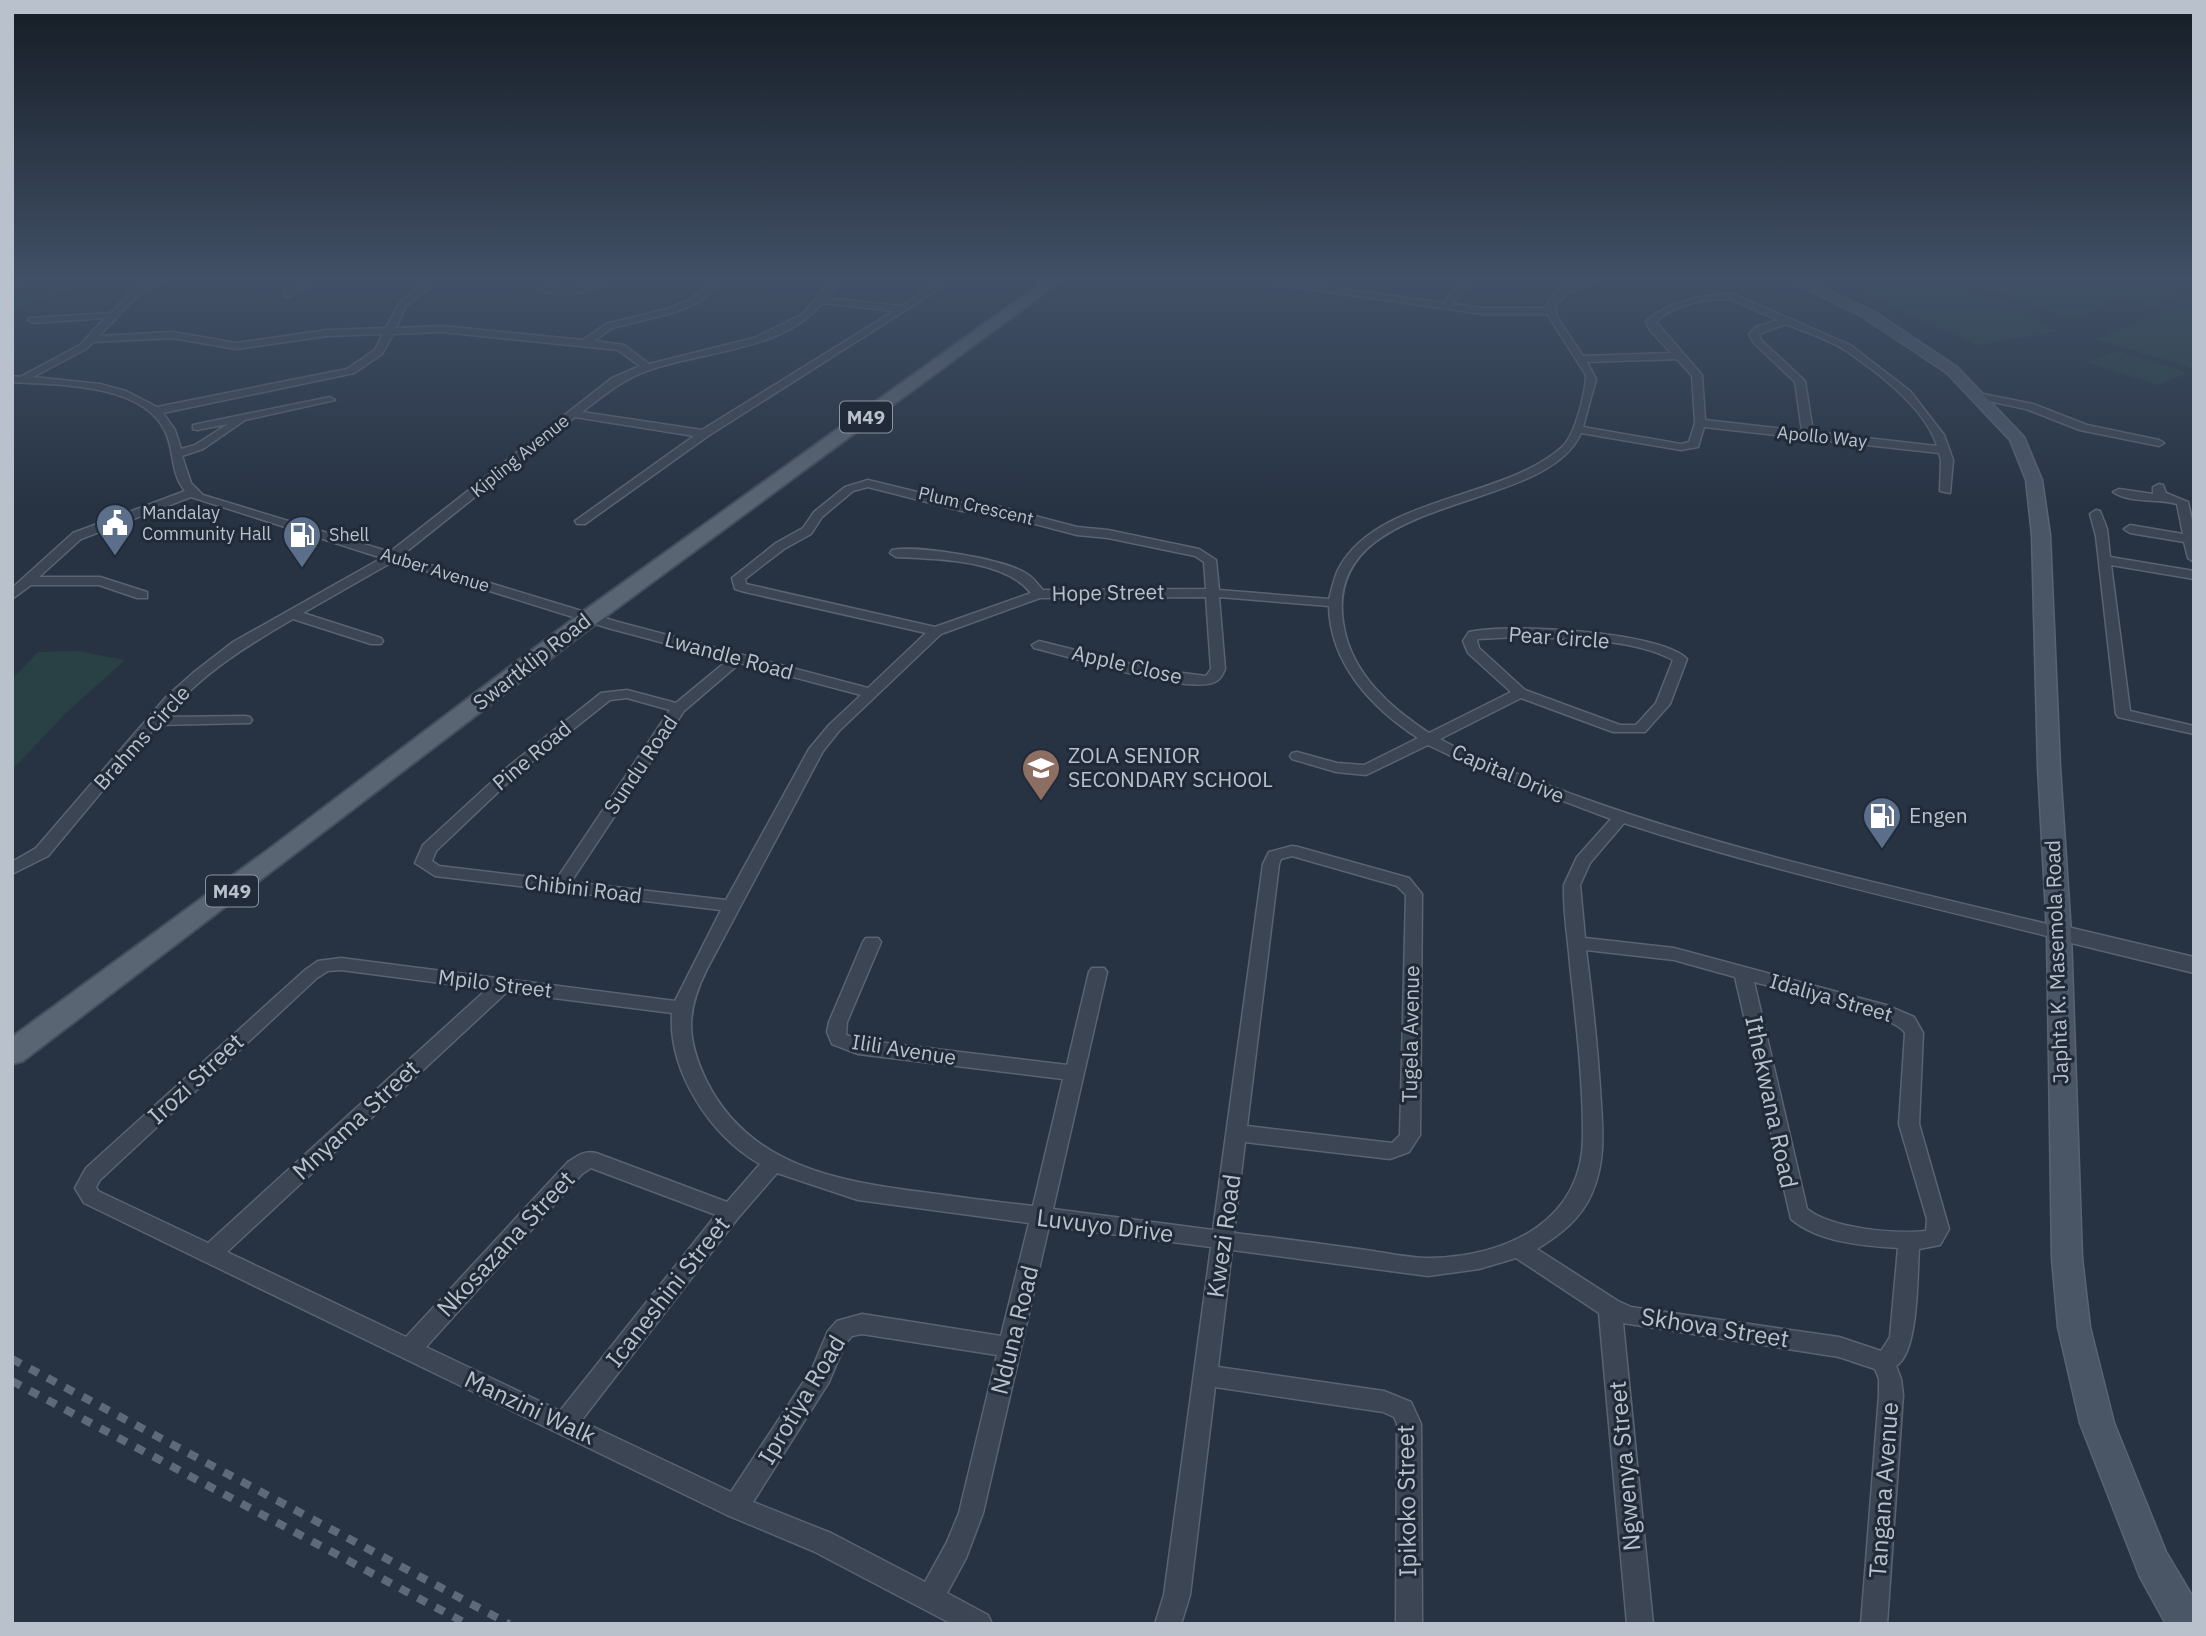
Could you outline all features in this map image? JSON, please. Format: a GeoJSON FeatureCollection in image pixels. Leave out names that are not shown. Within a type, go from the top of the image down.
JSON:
{"type":"FeatureCollection","features":[{"type":"Feature","properties":{"kind":"main road","name":"Swartklip Road"},"geometry":{"type":"LineString","coordinates":[[12,1054],[279,855],[589,618],[953,354]]}},
{"type":"Feature","properties":{"kind":"main road","name":"Japhta K. Masemola Road"},"geometry":{"type":"LineString","coordinates":[[1929,354],[1983,397],[2018,440],[2029,463],[2039,502],[2049,766],[2059,933],[2067,1258],[2074,1327],[2097,1423],[2153,1564],[2187,1624]]}},
{"type":"Feature","properties":{"kind":"street"},"geometry":{"type":"LineString","coordinates":[[15,381],[64,354]]}},
{"type":"Feature","properties":{"kind":"street"},"geometry":{"type":"LineString","coordinates":[[155,411],[344,373],[375,354]]}},
{"type":"Feature","properties":{"kind":"street"},"geometry":{"type":"LineString","coordinates":[[633,354],[647,366]]}},
{"type":"Feature","properties":{"kind":"street","name":"Kipling Avenue"},"geometry":{"type":"LineString","coordinates":[[392,557],[615,380],[647,366],[698,354]]}},
{"type":"Feature","properties":{"kind":"street"},"geometry":{"type":"LineString","coordinates":[[581,521],[704,434],[831,354]]}},
{"type":"Feature","properties":{"kind":"street"},"geometry":{"type":"LineString","coordinates":[[1579,354],[1591,381],[1577,429],[1687,447],[1695,443],[1700,423],[1697,375],[1679,356],[1582,359]]}},
{"type":"Feature","properties":{"kind":"street"},"geometry":{"type":"LineString","coordinates":[[1771,354],[1800,381],[1808,435]]}},
{"type":"Feature","properties":{"kind":"street"},"geometry":{"type":"LineString","coordinates":[[1858,354],[1911,398],[1935,427],[1947,460],[1946,491]]}},
{"type":"Feature","properties":{"kind":"street"},"geometry":{"type":"LineString","coordinates":[[12,595],[68,542],[82,533],[191,493],[184,485],[171,432],[155,411],[137,398],[114,391],[15,381]]}},
{"type":"Feature","properties":{"kind":"street"},"geometry":{"type":"LineString","coordinates":[[1983,397],[2029,406],[2084,428],[2159,443]]}},
{"type":"Feature","properties":{"kind":"street"},"geometry":{"type":"LineString","coordinates":[[197,427],[330,400]]}},
{"type":"Feature","properties":{"kind":"street"},"geometry":{"type":"LineString","coordinates":[[573,414],[648,423],[704,434]]}},
{"type":"Feature","properties":{"kind":"street"},"geometry":{"type":"LineString","coordinates":[[176,454],[199,447],[248,416]]}},
{"type":"Feature","properties":{"kind":"street","name":"Apollo Way"},"geometry":{"type":"LineString","coordinates":[[1700,423],[1944,450]]}},
{"type":"Feature","properties":{"kind":"street","name":"Capital Drive"},"geometry":{"type":"LineString","coordinates":[[1577,429],[1569,446],[1528,471],[1370,538],[1358,549],[1338,581],[1335,603],[1340,637],[1349,664],[1367,688],[1395,715],[1429,739],[1480,764],[1619,819],[1692,842],[2059,933]]}},
{"type":"Feature","properties":{"kind":"street","name":"Plum Crescent"},"geometry":{"type":"LineString","coordinates":[[936,631],[750,589],[740,586],[738,578],[780,546],[807,531],[818,515],[849,489],[868,482],[962,507],[1024,515],[1077,531],[1108,534],[1199,554],[1210,560],[1213,593]]}},
{"type":"Feature","properties":{"kind":"street"},"geometry":{"type":"LineString","coordinates":[[2119,492],[2155,498],[2160,491],[2182,502],[2194,558]]}},
{"type":"Feature","properties":{"kind":"street","name":"Auber Avenue"},"geometry":{"type":"LineString","coordinates":[[191,493],[589,618]]}},
{"type":"Feature","properties":{"kind":"street"},"geometry":{"type":"LineString","coordinates":[[2096,514],[2101,527],[2123,714],[2194,730]]}},
{"type":"Feature","properties":{"kind":"street"},"geometry":{"type":"LineString","coordinates":[[2130,528],[2190,539]]}},
{"type":"Feature","properties":{"kind":"street"},"geometry":{"type":"LineString","coordinates":[[896,553],[952,559],[1014,572],[1027,579],[1039,594]]}},
{"type":"Feature","properties":{"kind":"street","name":"Brahms Circle"},"geometry":{"type":"LineString","coordinates":[[12,869],[42,852],[182,690],[227,653],[392,557]]}},
{"type":"Feature","properties":{"kind":"street"},"geometry":{"type":"LineString","coordinates":[[2105,559],[2194,575]]}},
{"type":"Feature","properties":{"kind":"street"},"geometry":{"type":"LineString","coordinates":[[27,581],[107,582],[142,595]]}},
{"type":"Feature","properties":{"kind":"street","name":"Hope Street"},"geometry":{"type":"LineString","coordinates":[[870,693],[936,631],[1039,594],[1213,593],[1335,603]]}},
{"type":"Feature","properties":{"kind":"street","name":"Apple Close"},"geometry":{"type":"LineString","coordinates":[[1039,645],[1205,680],[1216,675],[1218,669],[1213,593]]}},
{"type":"Feature","properties":{"kind":"street"},"geometry":{"type":"LineString","coordinates":[[291,614],[376,641]]}},
{"type":"Feature","properties":{"kind":"street","name":"Lwandle Road"},"geometry":{"type":"LineString","coordinates":[[589,618],[870,693]]}},
{"type":"Feature","properties":{"kind":"street","name":"Pear Circle"},"geometry":{"type":"LineString","coordinates":[[1474,635],[1581,635],[1667,652],[1680,659],[1663,704],[1644,726],[1633,730],[1618,729],[1520,693],[1474,650],[1470,640],[1474,635]]}},
{"type":"Feature","properties":{"kind":"street","name":"Sundu Road"},"geometry":{"type":"LineString","coordinates":[[560,886],[679,708],[738,658]]}},
{"type":"Feature","properties":{"kind":"street","name":"Pine Road"},"geometry":{"type":"LineString","coordinates":[[435,871],[423,863],[429,849],[507,776],[598,701],[619,693],[679,708]]}},
{"type":"Feature","properties":{"kind":"street","name":"Luvuyo Drive"},"geometry":{"type":"LineString","coordinates":[[870,693],[816,749],[732,906],[682,1008],[682,1037],[702,1096],[725,1127],[752,1151],[774,1163],[808,1179],[859,1192],[1427,1267],[1474,1264],[1521,1250],[1545,1236],[1565,1217],[1580,1195],[1591,1167],[1592,1125],[1571,898],[1576,872],[1619,819]]}},
{"type":"Feature","properties":{"kind":"street"},"geometry":{"type":"LineString","coordinates":[[1297,756],[1336,767],[1366,770],[1520,693]]}},
{"type":"Feature","properties":{"kind":"street"},"geometry":{"type":"LineString","coordinates":[[154,721],[245,720]]}},
{"type":"Feature","properties":{"kind":"street","name":"Kwezi Road"},"geometry":{"type":"LineString","coordinates":[[1168,1624],[1177,1595],[1207,1376],[1221,1241],[1238,1133],[1271,864],[1282,852]]}},
{"type":"Feature","properties":{"kind":"street","name":"Tugela Avenue"},"geometry":{"type":"LineString","coordinates":[[1238,1133],[1390,1151],[1401,1149],[1410,1135],[1414,894],[1410,887],[1394,878],[1305,853],[1282,852]]}},
{"type":"Feature","properties":{"kind":"street","name":"Chibini Road"},"geometry":{"type":"LineString","coordinates":[[435,871],[732,906]]}},
{"type":"Feature","properties":{"kind":"street"},"geometry":{"type":"LineString","coordinates":[[2059,933],[2194,965]]}},
{"type":"Feature","properties":{"kind":"street","name":"Ilili Avenue"},"geometry":{"type":"LineString","coordinates":[[872,942],[838,1022],[836,1032],[839,1039],[858,1047],[1073,1073]]}},
{"type":"Feature","properties":{"kind":"street","name":"Idaliya Street"},"geometry":{"type":"LineString","coordinates":[[1577,943],[1659,951],[1886,1012],[1913,1027],[1909,1124],[1937,1219],[1936,1236]]}},
{"type":"Feature","properties":{"kind":"street","name":"Mpilo Street"},"geometry":{"type":"LineString","coordinates":[[311,974],[324,965],[341,964],[682,1008]]}},
{"type":"Feature","properties":{"kind":"street","name":"Nduna Road"},"geometry":{"type":"LineString","coordinates":[[930,1598],[957,1549],[971,1513],[1098,972]]}},
{"type":"Feature","properties":{"kind":"street","name":"Ithekwana Road"},"geometry":{"type":"LineString","coordinates":[[1743,973],[1798,1213],[1817,1226],[1833,1230],[1926,1241],[1936,1236]]}},
{"type":"Feature","properties":{"kind":"street","name":"Irozi Street"},"geometry":{"type":"LineString","coordinates":[[85,1188],[93,1174],[311,974]]}},
{"type":"Feature","properties":{"kind":"street","name":"Mnyama Street"},"geometry":{"type":"LineString","coordinates":[[210,1255],[503,985]]}},
{"type":"Feature","properties":{"kind":"street","name":"Nkosazana Street"},"geometry":{"type":"LineString","coordinates":[[408,1351],[575,1168],[589,1159],[731,1212]]}},
{"type":"Feature","properties":{"kind":"street","name":"Icaneshini Street"},"geometry":{"type":"LineString","coordinates":[[565,1423],[731,1212],[774,1163]]}},
{"type":"Feature","properties":{"kind":"street","name":"Manzini Walk"},"geometry":{"type":"LineString","coordinates":[[85,1188],[91,1197],[736,1507],[822,1542],[979,1624]]}},
{"type":"Feature","properties":{"kind":"street"},"geometry":{"type":"LineString","coordinates":[[1883,1362],[1893,1356],[1901,1337],[1909,1240]]}},
{"type":"Feature","properties":{"kind":"street","name":"Skhova Street"},"geometry":{"type":"LineString","coordinates":[[1521,1250],[1610,1308],[1651,1321],[1839,1347],[1883,1362]]}},
{"type":"Feature","properties":{"kind":"street","name":"Ngwenya Street"},"geometry":{"type":"LineString","coordinates":[[1610,1308],[1640,1624]]}},
{"type":"Feature","properties":{"kind":"street","name":"Iprotiya Road"},"geometry":{"type":"LineString","coordinates":[[736,1507],[821,1375],[836,1338],[845,1328],[862,1324],[1011,1347]]}},
{"type":"Feature","properties":{"kind":"street","name":"Tangana Avenue"},"geometry":{"type":"LineString","coordinates":[[1874,1624],[1891,1395],[1890,1379],[1883,1362]]}},
{"type":"Feature","properties":{"kind":"street","name":"Ipikoko Street"},"geometry":{"type":"LineString","coordinates":[[1207,1376],[1384,1402],[1403,1410],[1407,1415],[1410,1477],[1409,1624]]}},
{"type":"Feature","properties":{"kind":"green space"},"geometry":{"type":"Polygon","coordinates":[[[2108,354],[2128,354],[2187,373],[2158,385],[2087,362],[2108,354]]]}},
{"type":"Feature","properties":{"kind":"green space"},"geometry":{"type":"Polygon","coordinates":[[[2147,354],[2194,354],[2194,369],[2147,354]]]}},
{"type":"Feature","properties":{"kind":"green space"},"geometry":{"type":"Polygon","coordinates":[[[78,651],[125,660],[66,713],[12,770],[12,679],[38,652],[78,651]]]}},
{"type":"Feature","properties":{"kind":"railway"},"geometry":{"type":"LineString","coordinates":[[12,1359],[509,1624]]}},
{"type":"Feature","properties":{"kind":"railway"},"geometry":{"type":"LineString","coordinates":[[12,1381],[467,1624]]}},
{"type":"Feature","properties":{"kind":"place","name":"Mandalay Community Hall"},"geometry":{"type":"Point","coordinates":[115,557]}},
{"type":"Feature","properties":{"kind":"place","name":"Shell"},"geometry":{"type":"Point","coordinates":[302,569]}},
{"type":"Feature","properties":{"kind":"place","name":"ZOLA SENIOR SECONDARY SCHOOL"},"geometry":{"type":"Point","coordinates":[1041,802]}},
{"type":"Feature","properties":{"kind":"place","name":"Engen"},"geometry":{"type":"Point","coordinates":[1882,850]}}]}
